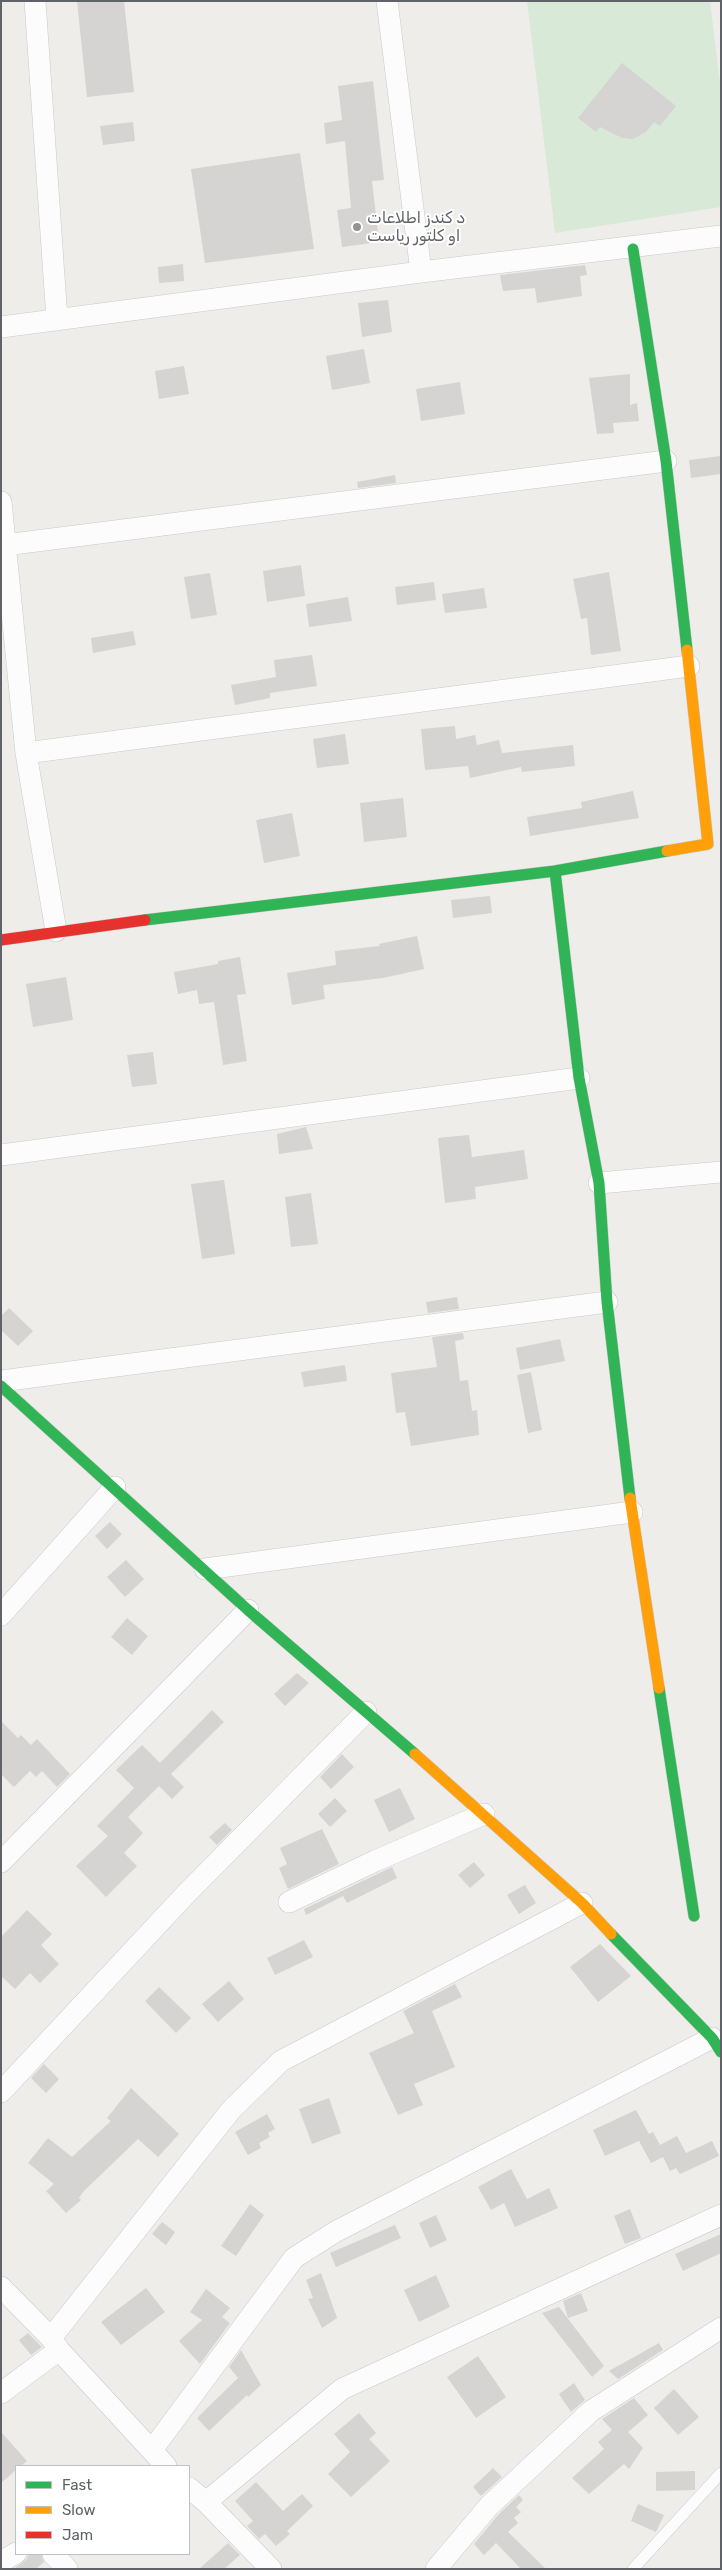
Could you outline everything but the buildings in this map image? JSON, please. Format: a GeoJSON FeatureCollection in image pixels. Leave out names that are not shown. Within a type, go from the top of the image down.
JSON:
{"type":"FeatureCollection","features":[{"type":"Feature","properties":{"kind":"street"},"geometry":{"type":"LineString","coordinates":[[35,1],[57,320]]}},
{"type":"Feature","properties":{"kind":"street"},"geometry":{"type":"LineString","coordinates":[[386,1],[421,272]]}},
{"type":"Feature","properties":{"kind":"street"},"geometry":{"type":"LineString","coordinates":[[1,328],[421,272],[721,236]]}},
{"type":"Feature","properties":{"kind":"street"},"geometry":{"type":"LineString","coordinates":[[1,940],[56,931],[555,871],[714,843],[689,666],[666,461],[633,248]]}},
{"type":"Feature","properties":{"kind":"street"},"geometry":{"type":"LineString","coordinates":[[5,545],[666,461]]}},
{"type":"Feature","properties":{"kind":"street"},"geometry":{"type":"LineString","coordinates":[[1,502],[5,545],[8,663],[26,753],[56,931]]}},
{"type":"Feature","properties":{"kind":"street"},"geometry":{"type":"LineString","coordinates":[[26,753],[689,666]]}},
{"type":"Feature","properties":{"kind":"street"},"geometry":{"type":"LineString","coordinates":[[555,871],[579,1078],[599,1183],[607,1302],[632,1512],[694,1916]]}},
{"type":"Feature","properties":{"kind":"street"},"geometry":{"type":"LineString","coordinates":[[1,1155],[579,1078]]}},
{"type":"Feature","properties":{"kind":"street"},"geometry":{"type":"LineString","coordinates":[[599,1183],[721,1172]]}},
{"type":"Feature","properties":{"kind":"street"},"geometry":{"type":"LineString","coordinates":[[1,1381],[607,1302]]}},
{"type":"Feature","properties":{"kind":"street"},"geometry":{"type":"LineString","coordinates":[[1,1386],[115,1487],[248,1610],[484,1814],[582,1903],[716,2045],[335,2232],[294,2258],[152,2450]]}},
{"type":"Feature","properties":{"kind":"street"},"geometry":{"type":"LineString","coordinates":[[1,1615],[115,1487]]}},
{"type":"Feature","properties":{"kind":"street"},"geometry":{"type":"LineString","coordinates":[[204,1569],[632,1512]]}},
{"type":"Feature","properties":{"kind":"street"},"geometry":{"type":"LineString","coordinates":[[1,1862],[248,1610]]}},
{"type":"Feature","properties":{"kind":"street"},"geometry":{"type":"LineString","coordinates":[[1,2092],[185,1895],[366,1712]]}},
{"type":"Feature","properties":{"kind":"street"},"geometry":{"type":"LineString","coordinates":[[289,1902],[375,1861],[484,1814]]}},
{"type":"Feature","properties":{"kind":"street"},"geometry":{"type":"LineString","coordinates":[[1,2393],[55,2344],[231,2110],[281,2061],[582,1903]]}},
{"type":"Feature","properties":{"kind":"street"},"geometry":{"type":"LineString","coordinates":[[206,2502],[342,2389],[721,2215]]}},
{"type":"Feature","properties":{"kind":"street"},"geometry":{"type":"LineString","coordinates":[[1,2287],[165,2465]]}},
{"type":"Feature","properties":{"kind":"street"},"geometry":{"type":"LineString","coordinates":[[436,2569],[489,2506],[591,2411],[721,2328]]}},
{"type":"Feature","properties":{"kind":"street"},"geometry":{"type":"LineString","coordinates":[[190,2489],[206,2502],[271,2569]]}},
{"type":"Feature","properties":{"kind":"street"},"geometry":{"type":"LineString","coordinates":[[1,2562],[15,2554]]}},
{"type":"Feature","properties":{"kind":"street"},"geometry":{"type":"LineString","coordinates":[[54,2555],[67,2569]]}},
{"type":"Feature","properties":{"kind":"lane"},"geometry":{"type":"LineString","coordinates":[[633,2569],[721,2473]]}},
{"type":"Feature","properties":{"kind":"green space"},"geometry":{"type":"Polygon","coordinates":[[[527,1],[710,1],[721,91],[721,207],[555,233],[527,1]]]}},
{"type":"Feature","properties":{"kind":"traffic: fast"},"geometry":{"type":"LineString","coordinates":[[633,249],[666,461],[687,650]]}},
{"type":"Feature","properties":{"kind":"traffic: fast"},"geometry":{"type":"LineString","coordinates":[[145,920],[555,871],[667,851]]}},
{"type":"Feature","properties":{"kind":"traffic: fast"},"geometry":{"type":"LineString","coordinates":[[555,871],[579,1078],[599,1183],[607,1302],[630,1498]]}},
{"type":"Feature","properties":{"kind":"traffic: fast"},"geometry":{"type":"LineString","coordinates":[[1,1386],[248,1610],[415,1754]]}},
{"type":"Feature","properties":{"kind":"traffic: fast"},"geometry":{"type":"LineString","coordinates":[[659,1688],[694,1916]]}},
{"type":"Feature","properties":{"kind":"traffic: fast"},"geometry":{"type":"LineString","coordinates":[[611,1934],[712,2038],[721,2052]]}},
{"type":"Feature","properties":{"kind":"traffic: slow"},"geometry":{"type":"LineString","coordinates":[[667,851],[708,844],[687,650]]}},
{"type":"Feature","properties":{"kind":"traffic: slow"},"geometry":{"type":"LineString","coordinates":[[630,1498],[659,1688]]}},
{"type":"Feature","properties":{"kind":"traffic: slow"},"geometry":{"type":"LineString","coordinates":[[415,1754],[582,1903],[611,1934]]}},
{"type":"Feature","properties":{"kind":"traffic: jam"},"geometry":{"type":"LineString","coordinates":[[1,940],[145,920]]}},
{"type":"Feature","properties":{"kind":"place","name":"د کندز اطلاعات او کلتور ریاست"},"geometry":{"type":"Point","coordinates":[357,227]}}]}
